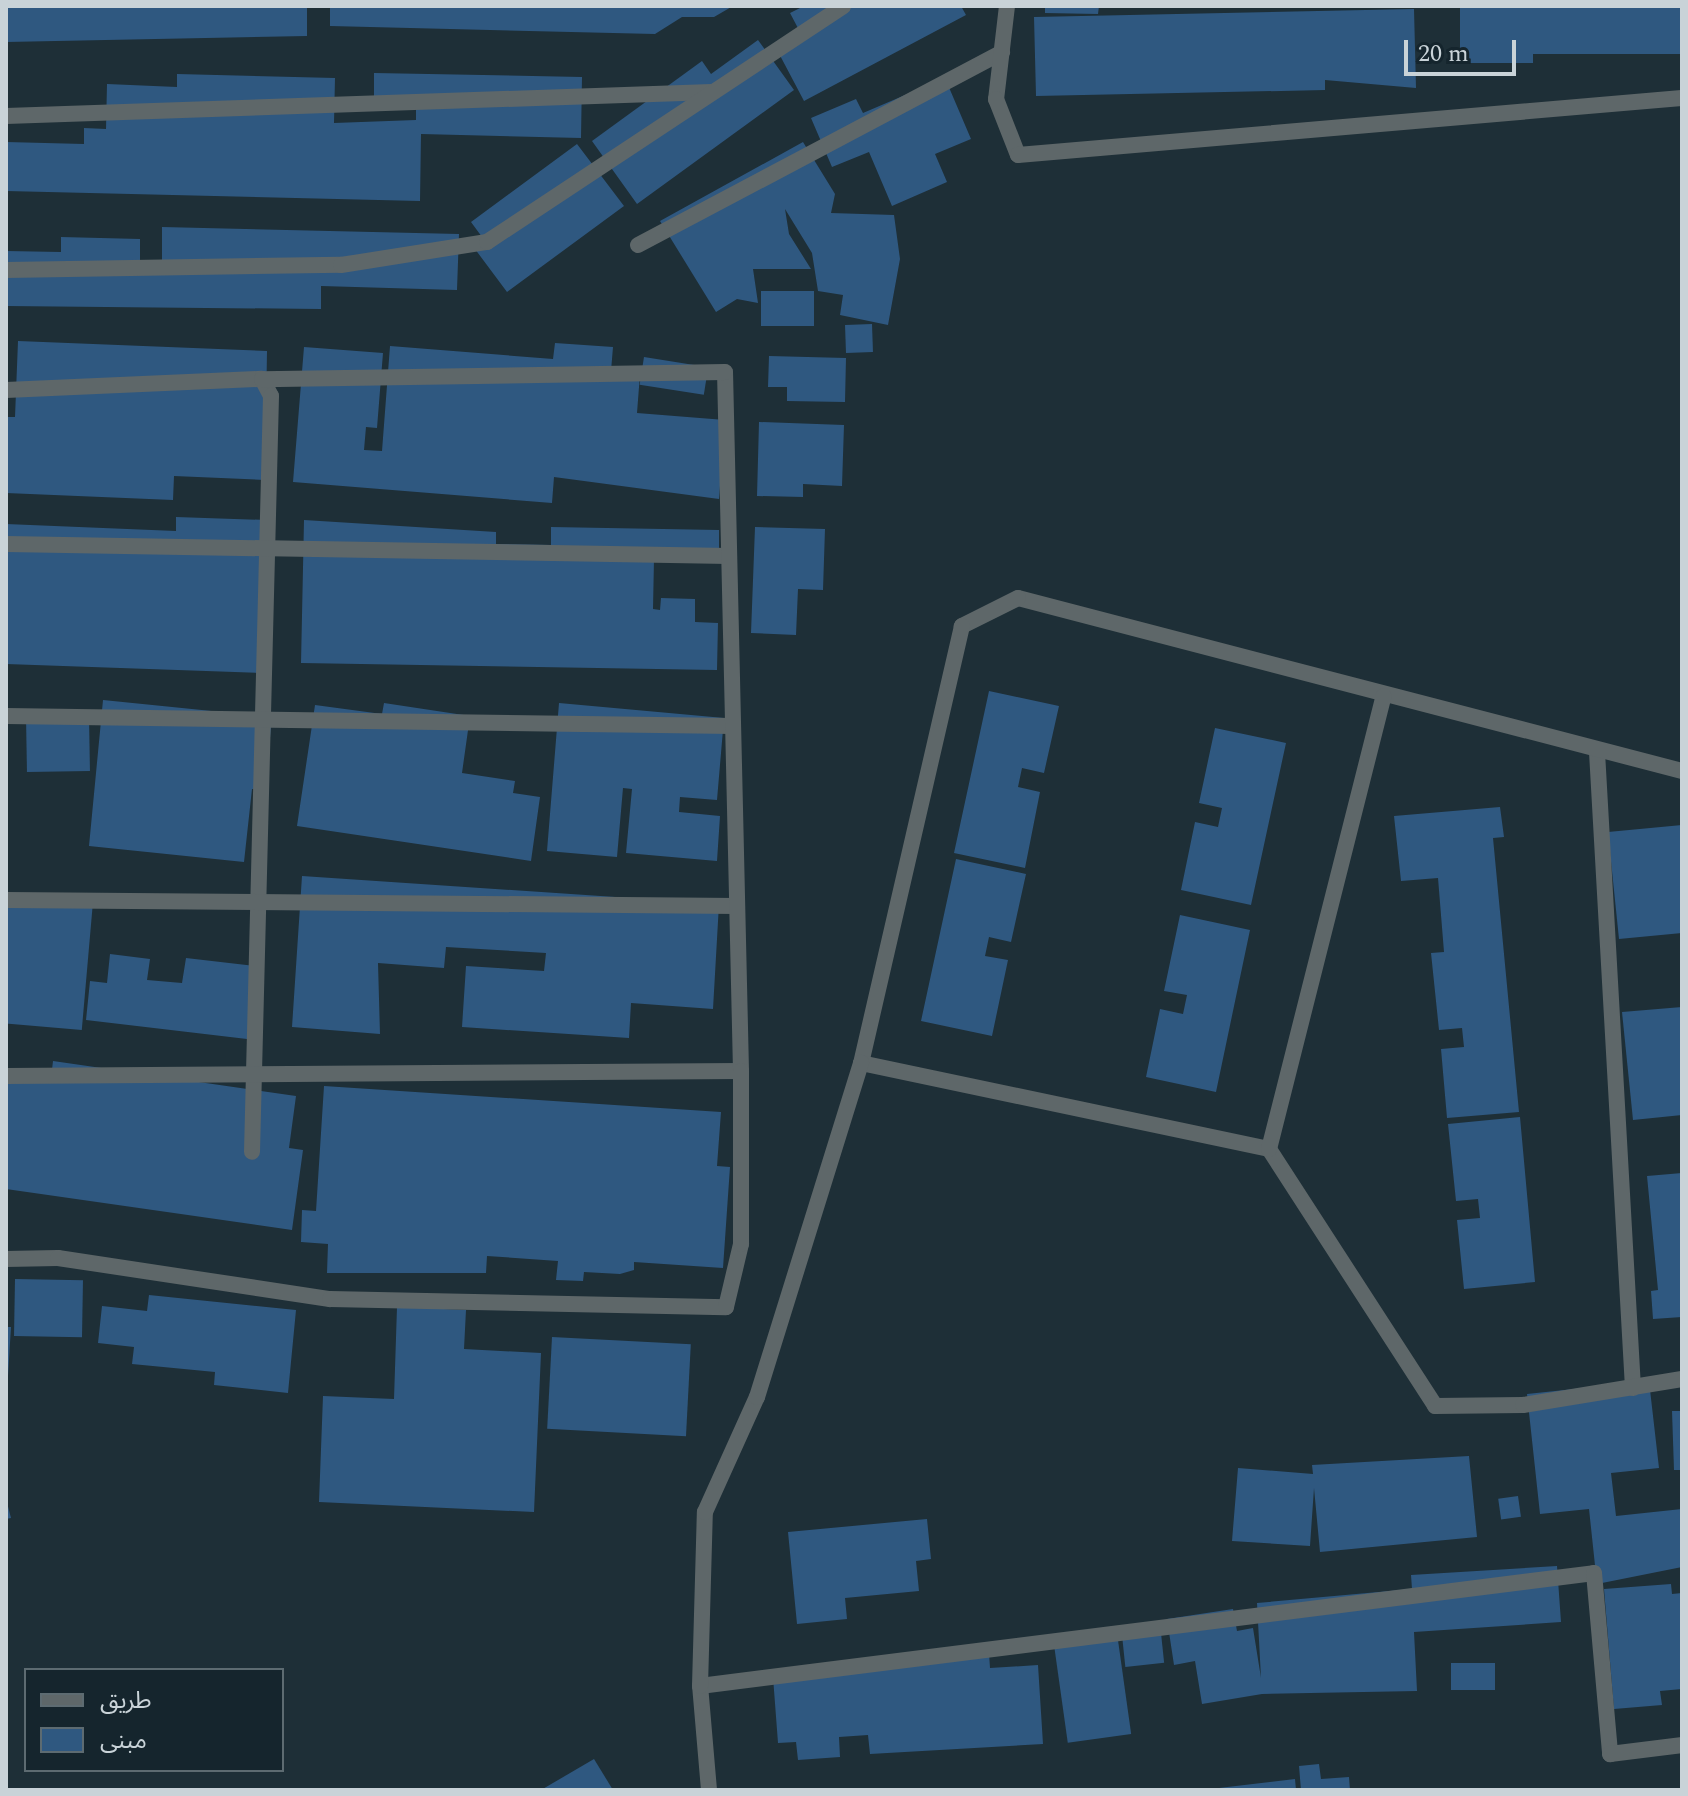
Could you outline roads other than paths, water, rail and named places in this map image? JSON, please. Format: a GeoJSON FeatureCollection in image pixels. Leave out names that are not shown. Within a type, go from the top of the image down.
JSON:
{"type":"FeatureCollection","features":[{"type":"Feature","properties":{"kind":"street"},"geometry":{"type":"LineString","coordinates":[[6,270],[341,265],[487,242],[843,6]]}},
{"type":"Feature","properties":{"kind":"street"},"geometry":{"type":"LineString","coordinates":[[1007,6],[996,99],[1018,155],[1682,98]]}},
{"type":"Feature","properties":{"kind":"street"},"geometry":{"type":"LineString","coordinates":[[638,245],[1002,52]]}},
{"type":"Feature","properties":{"kind":"street"},"geometry":{"type":"LineString","coordinates":[[6,116],[713,92]]}},
{"type":"Feature","properties":{"kind":"street"},"geometry":{"type":"LineString","coordinates":[[6,390],[262,379],[725,372],[741,1071],[741,1244],[726,1307],[330,1299],[58,1258],[6,1259]]}},
{"type":"Feature","properties":{"kind":"street"},"geometry":{"type":"LineString","coordinates":[[252,1152],[271,396],[262,379]]}},
{"type":"Feature","properties":{"kind":"street"},"geometry":{"type":"LineString","coordinates":[[6,544],[729,556]]}},
{"type":"Feature","properties":{"kind":"street"},"geometry":{"type":"LineString","coordinates":[[709,1790],[700,1686],[705,1512],[757,1397],[861,1063],[962,626],[1018,598],[1597,752],[1682,771]]}},
{"type":"Feature","properties":{"kind":"street"},"geometry":{"type":"LineString","coordinates":[[1269,1149],[1384,696]]}},
{"type":"Feature","properties":{"kind":"street"},"geometry":{"type":"LineString","coordinates":[[6,716],[733,726]]}},
{"type":"Feature","properties":{"kind":"street"},"geometry":{"type":"LineString","coordinates":[[1597,752],[1633,1388]]}},
{"type":"Feature","properties":{"kind":"street"},"geometry":{"type":"LineString","coordinates":[[6,900],[737,906]]}},
{"type":"Feature","properties":{"kind":"street"},"geometry":{"type":"LineString","coordinates":[[861,1063],[1269,1149],[1435,1406],[1523,1405],[1682,1379]]}},
{"type":"Feature","properties":{"kind":"street"},"geometry":{"type":"LineString","coordinates":[[6,1076],[741,1071]]}},
{"type":"Feature","properties":{"kind":"street"},"geometry":{"type":"LineString","coordinates":[[700,1686],[1594,1573],[1610,1754],[1682,1745]]}}]}
